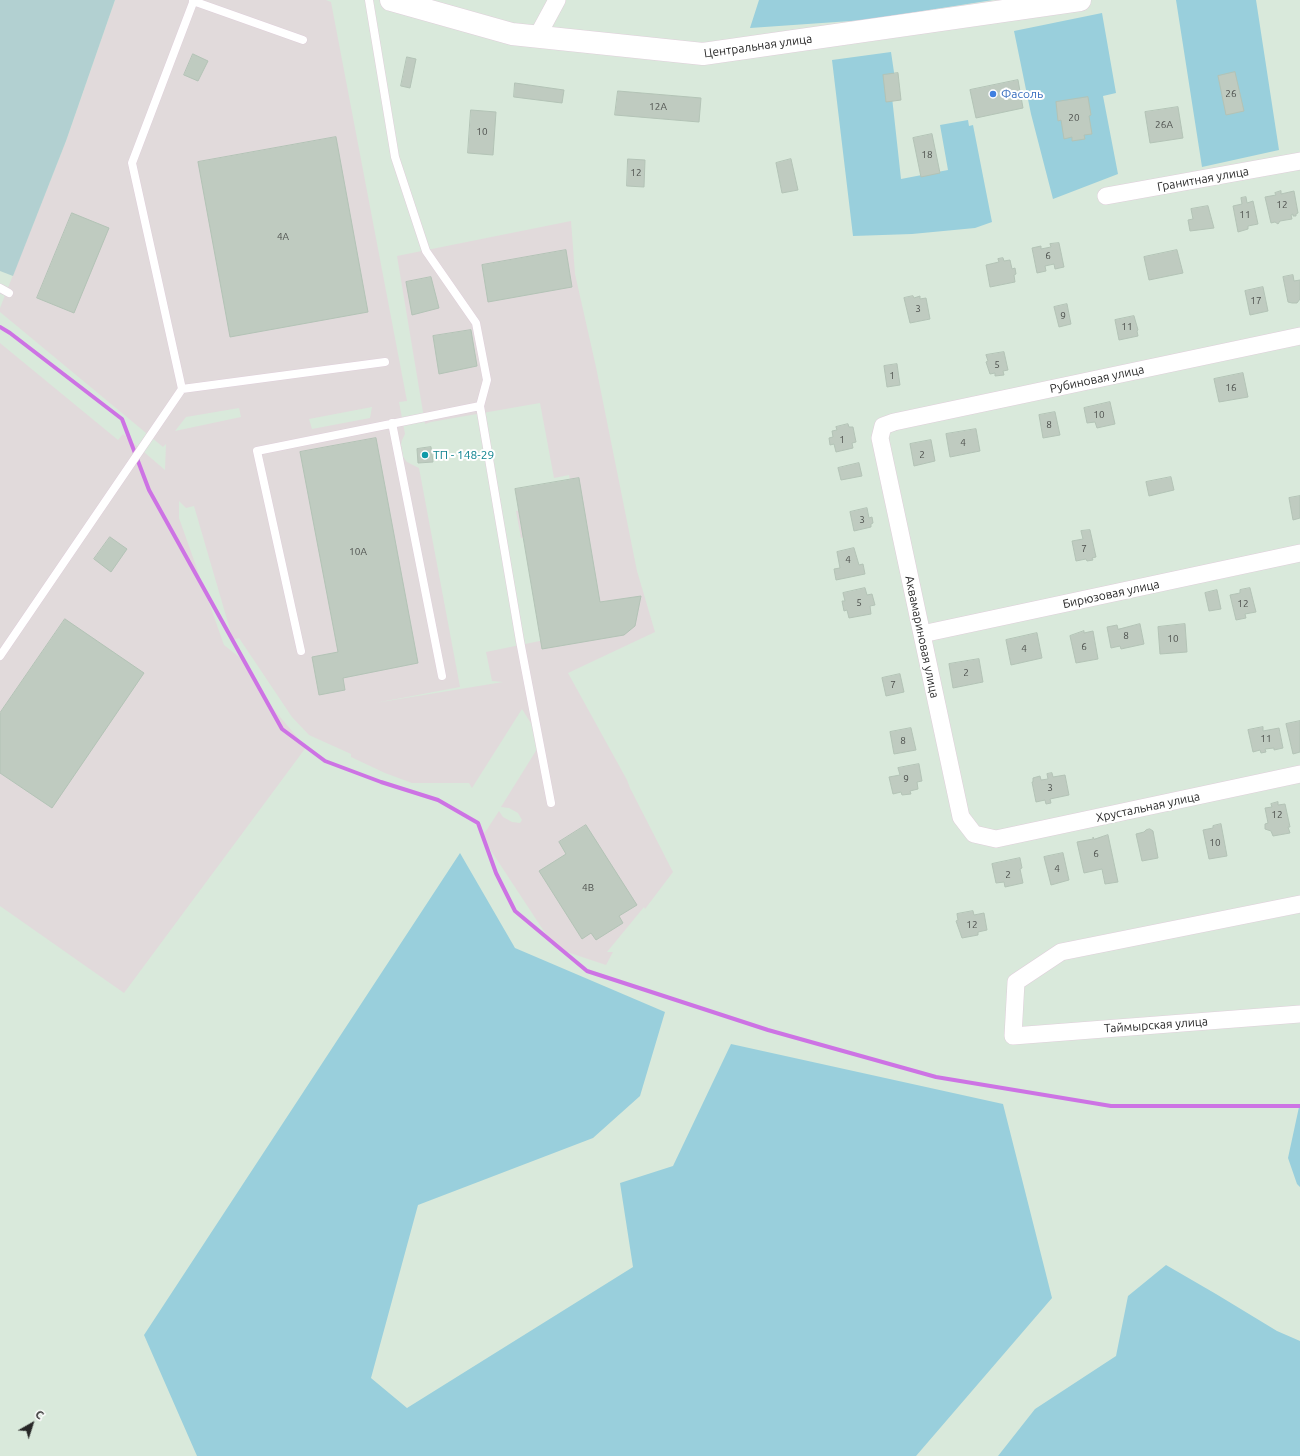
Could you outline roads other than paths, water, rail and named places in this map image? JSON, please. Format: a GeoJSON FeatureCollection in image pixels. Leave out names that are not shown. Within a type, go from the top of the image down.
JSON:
{"type":"FeatureCollection","features":[{"type":"Feature","properties":{"kind":"main road","name":"Центральная улица"},"geometry":{"type":"LineString","coordinates":[[391,0],[512,34],[703,54],[1080,0]]}},
{"type":"Feature","properties":{"kind":"street"},"geometry":{"type":"LineString","coordinates":[[537,37],[557,0]]}},
{"type":"Feature","properties":{"kind":"street","name":"Гранитная улица"},"geometry":{"type":"LineString","coordinates":[[1106,196],[1300,161]]}},
{"type":"Feature","properties":{"kind":"street","name":"Рубиновая улица"},"geometry":{"type":"LineString","coordinates":[[894,422],[1300,336]]}},
{"type":"Feature","properties":{"kind":"street","name":"Аквамариновая улица"},"geometry":{"type":"LineString","coordinates":[[894,422],[883,426],[880,438],[961,817],[974,834],[996,839]]}},
{"type":"Feature","properties":{"kind":"street","name":"Бирюзовая улица"},"geometry":{"type":"LineString","coordinates":[[922,634],[1300,553]]}},
{"type":"Feature","properties":{"kind":"street","name":"Хрустальная улица"},"geometry":{"type":"LineString","coordinates":[[996,839],[1300,774]]}},
{"type":"Feature","properties":{"kind":"street","name":"Таймырская улица"},"geometry":{"type":"LineString","coordinates":[[1300,904],[1061,952],[1016,982],[1013,1036],[1300,1014]]}},
{"type":"Feature","properties":{"kind":"lane"},"geometry":{"type":"LineString","coordinates":[[0,656],[182,389],[132,163],[194,0],[303,40]]}},
{"type":"Feature","properties":{"kind":"lane"},"geometry":{"type":"LineString","coordinates":[[369,0],[395,157],[426,251],[476,323],[487,380],[480,406],[520,641],[551,803]]}},
{"type":"Feature","properties":{"kind":"lane"},"geometry":{"type":"LineString","coordinates":[[0,288],[10,293]]}},
{"type":"Feature","properties":{"kind":"lane"},"geometry":{"type":"LineString","coordinates":[[182,389],[385,362]]}},
{"type":"Feature","properties":{"kind":"lane"},"geometry":{"type":"LineString","coordinates":[[301,651],[257,450],[480,406]]}},
{"type":"Feature","properties":{"kind":"lane"},"geometry":{"type":"LineString","coordinates":[[392,423],[442,676]]}},
{"type":"Feature","properties":{"kind":"waterway"},"geometry":{"type":"LineString","coordinates":[[0,327],[10,333],[122,419],[149,490],[282,729],[325,761],[381,782],[438,800],[478,823],[496,873],[515,911],[587,971],[768,1030],[936,1077],[1111,1106],[1300,1106]]}},
{"type":"Feature","properties":{"kind":"place","name":"Фасоль"},"geometry":{"type":"Point","coordinates":[993,94]}},
{"type":"Feature","properties":{"kind":"place","name":"ТП - 148-29"},"geometry":{"type":"Point","coordinates":[425,455]}}]}
